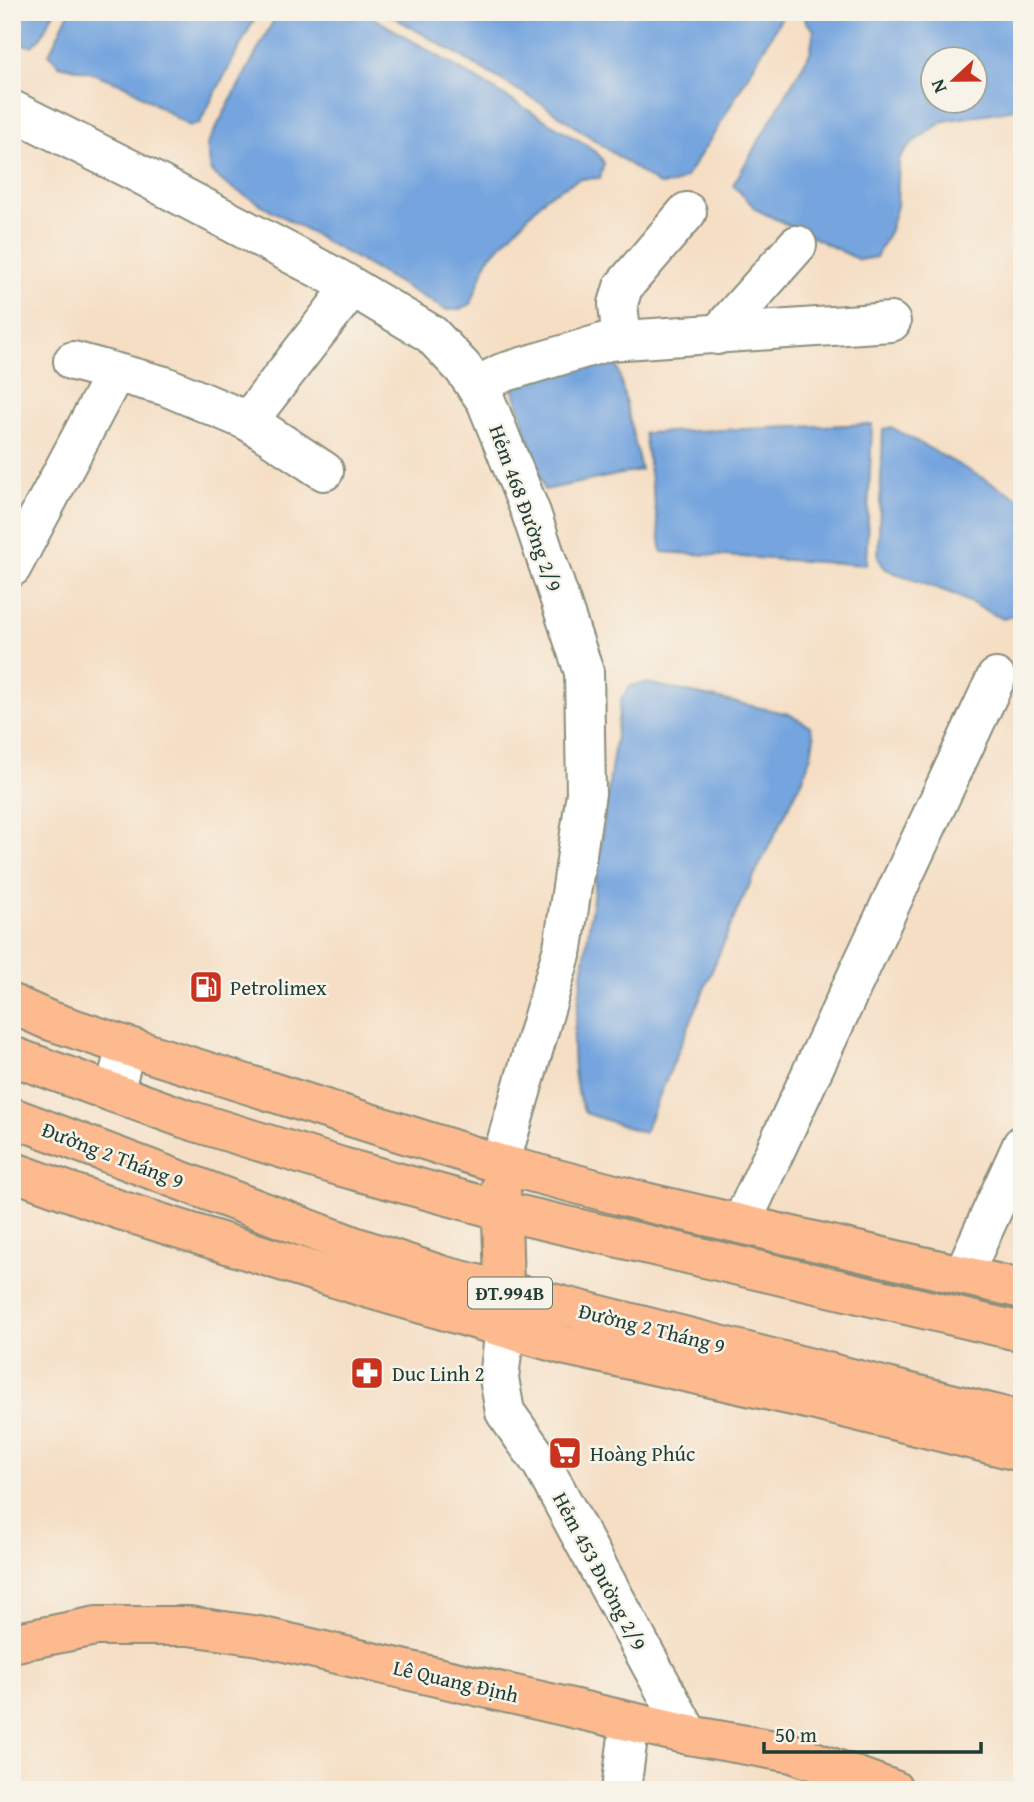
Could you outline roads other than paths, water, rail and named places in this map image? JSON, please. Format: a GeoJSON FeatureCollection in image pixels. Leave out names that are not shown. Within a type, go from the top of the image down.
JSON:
{"type":"FeatureCollection","features":[{"type":"Feature","properties":{"kind":"main road"},"geometry":{"type":"LineString","coordinates":[[12,1004],[48,1020],[126,1046],[500,1164],[645,1202],[1022,1289]]}},
{"type":"Feature","properties":{"kind":"main road"},"geometry":{"type":"LineString","coordinates":[[12,1056],[186,1119],[316,1159],[503,1211],[1022,1332]]}},
{"type":"Feature","properties":{"kind":"main road","name":"Đường 2 Tháng 9"},"geometry":{"type":"LineString","coordinates":[[12,1116],[354,1246],[441,1275],[1022,1421]]}},
{"type":"Feature","properties":{"kind":"main road"},"geometry":{"type":"LineString","coordinates":[[500,1164],[505,1328]]}},
{"type":"Feature","properties":{"kind":"main road","name":"Đường 2 Tháng 9"},"geometry":{"type":"LineString","coordinates":[[12,1171],[120,1210],[253,1252],[567,1346],[820,1402],[1022,1452]]}},
{"type":"Feature","properties":{"kind":"main road","name":"Lê Quang Định"},"geometry":{"type":"LineString","coordinates":[[12,1643],[96,1626],[189,1626],[259,1636],[689,1735],[792,1753],[894,1790]]}},
{"type":"Feature","properties":{"kind":"street","name":"Hẻm 468 Đường 2/9"},"geometry":{"type":"LineString","coordinates":[[12,110],[150,179],[352,287],[431,334],[463,368],[486,401],[531,513],[584,672],[586,793],[563,948],[500,1164]]}},
{"type":"Feature","properties":{"kind":"street"},"geometry":{"type":"LineString","coordinates":[[622,340],[618,304],[623,287],[687,212]]}},
{"type":"Feature","properties":{"kind":"street"},"geometry":{"type":"LineString","coordinates":[[716,335],[797,245]]}},
{"type":"Feature","properties":{"kind":"street"},"geometry":{"type":"LineString","coordinates":[[248,421],[352,287]]}},
{"type":"Feature","properties":{"kind":"street"},"geometry":{"type":"LineString","coordinates":[[476,387],[502,373],[609,341],[891,322]]}},
{"type":"Feature","properties":{"kind":"street"},"geometry":{"type":"LineString","coordinates":[[73,361],[165,386],[248,421],[324,471]]}},
{"type":"Feature","properties":{"kind":"street"},"geometry":{"type":"LineString","coordinates":[[12,567],[116,373]]}},
{"type":"Feature","properties":{"kind":"street"},"geometry":{"type":"LineString","coordinates":[[741,1224],[996,678]]}},
{"type":"Feature","properties":{"kind":"street"},"geometry":{"type":"LineString","coordinates":[[114,1093],[126,1046]]}},
{"type":"Feature","properties":{"kind":"street"},"geometry":{"type":"LineString","coordinates":[[963,1275],[1022,1145]]}},
{"type":"Feature","properties":{"kind":"street","name":"Hẻm 453 Đường 2/9"},"geometry":{"type":"LineString","coordinates":[[505,1328],[499,1378],[505,1412],[542,1464],[689,1735]]}},
{"type":"Feature","properties":{"kind":"street"},"geometry":{"type":"LineString","coordinates":[[621,1790],[630,1722]]}},
{"type":"Feature","properties":{"kind":"water"},"geometry":{"type":"Polygon","coordinates":[[[12,12],[54,12],[41,37],[32,46],[12,43],[12,12]]]}},
{"type":"Feature","properties":{"kind":"water"},"geometry":{"type":"Polygon","coordinates":[[[69,12],[258,12],[199,124],[189,126],[125,85],[59,65],[49,54],[69,12]]]}},
{"type":"Feature","properties":{"kind":"water"},"geometry":{"type":"Polygon","coordinates":[[[278,12],[364,12],[587,145],[604,163],[600,178],[579,179],[547,196],[487,260],[471,304],[458,310],[446,310],[227,185],[211,172],[207,145],[278,12]]]}},
{"type":"Feature","properties":{"kind":"water"},"geometry":{"type":"Polygon","coordinates":[[[385,12],[785,12],[686,177],[674,184],[659,185],[547,107],[385,12]]]}},
{"type":"Feature","properties":{"kind":"water"},"geometry":{"type":"Polygon","coordinates":[[[804,12],[1022,12],[1022,108],[988,114],[988,46],[918,46],[918,116],[974,116],[944,121],[912,143],[899,159],[897,206],[890,230],[876,257],[859,260],[757,210],[733,185],[810,53],[814,30],[806,22],[804,12]]]}},
{"type":"Feature","properties":{"kind":"water"},"geometry":{"type":"Polygon","coordinates":[[[615,355],[641,470],[544,490],[511,381],[615,355]]]}},
{"type":"Feature","properties":{"kind":"water"},"geometry":{"type":"Polygon","coordinates":[[[872,424],[866,565],[662,552],[644,433],[872,424]]]}},
{"type":"Feature","properties":{"kind":"water"},"geometry":{"type":"Polygon","coordinates":[[[891,427],[1022,500],[1022,599],[1014,616],[1003,619],[953,594],[884,568],[878,557],[883,430],[891,427]]]}},
{"type":"Feature","properties":{"kind":"water"},"geometry":{"type":"Polygon","coordinates":[[[647,683],[789,714],[810,726],[814,737],[804,776],[739,906],[644,1133],[585,1113],[575,1077],[573,1040],[621,699],[630,686],[647,683]]]}},
{"type":"Feature","properties":{"kind":"place","name":"Petrolimex"},"geometry":{"type":"Point","coordinates":[206,987]}},
{"type":"Feature","properties":{"kind":"place","name":"Duc Linh 2"},"geometry":{"type":"Point","coordinates":[367,1373]}},
{"type":"Feature","properties":{"kind":"place","name":"Hoàng Phúc"},"geometry":{"type":"Point","coordinates":[565,1453]}}]}
